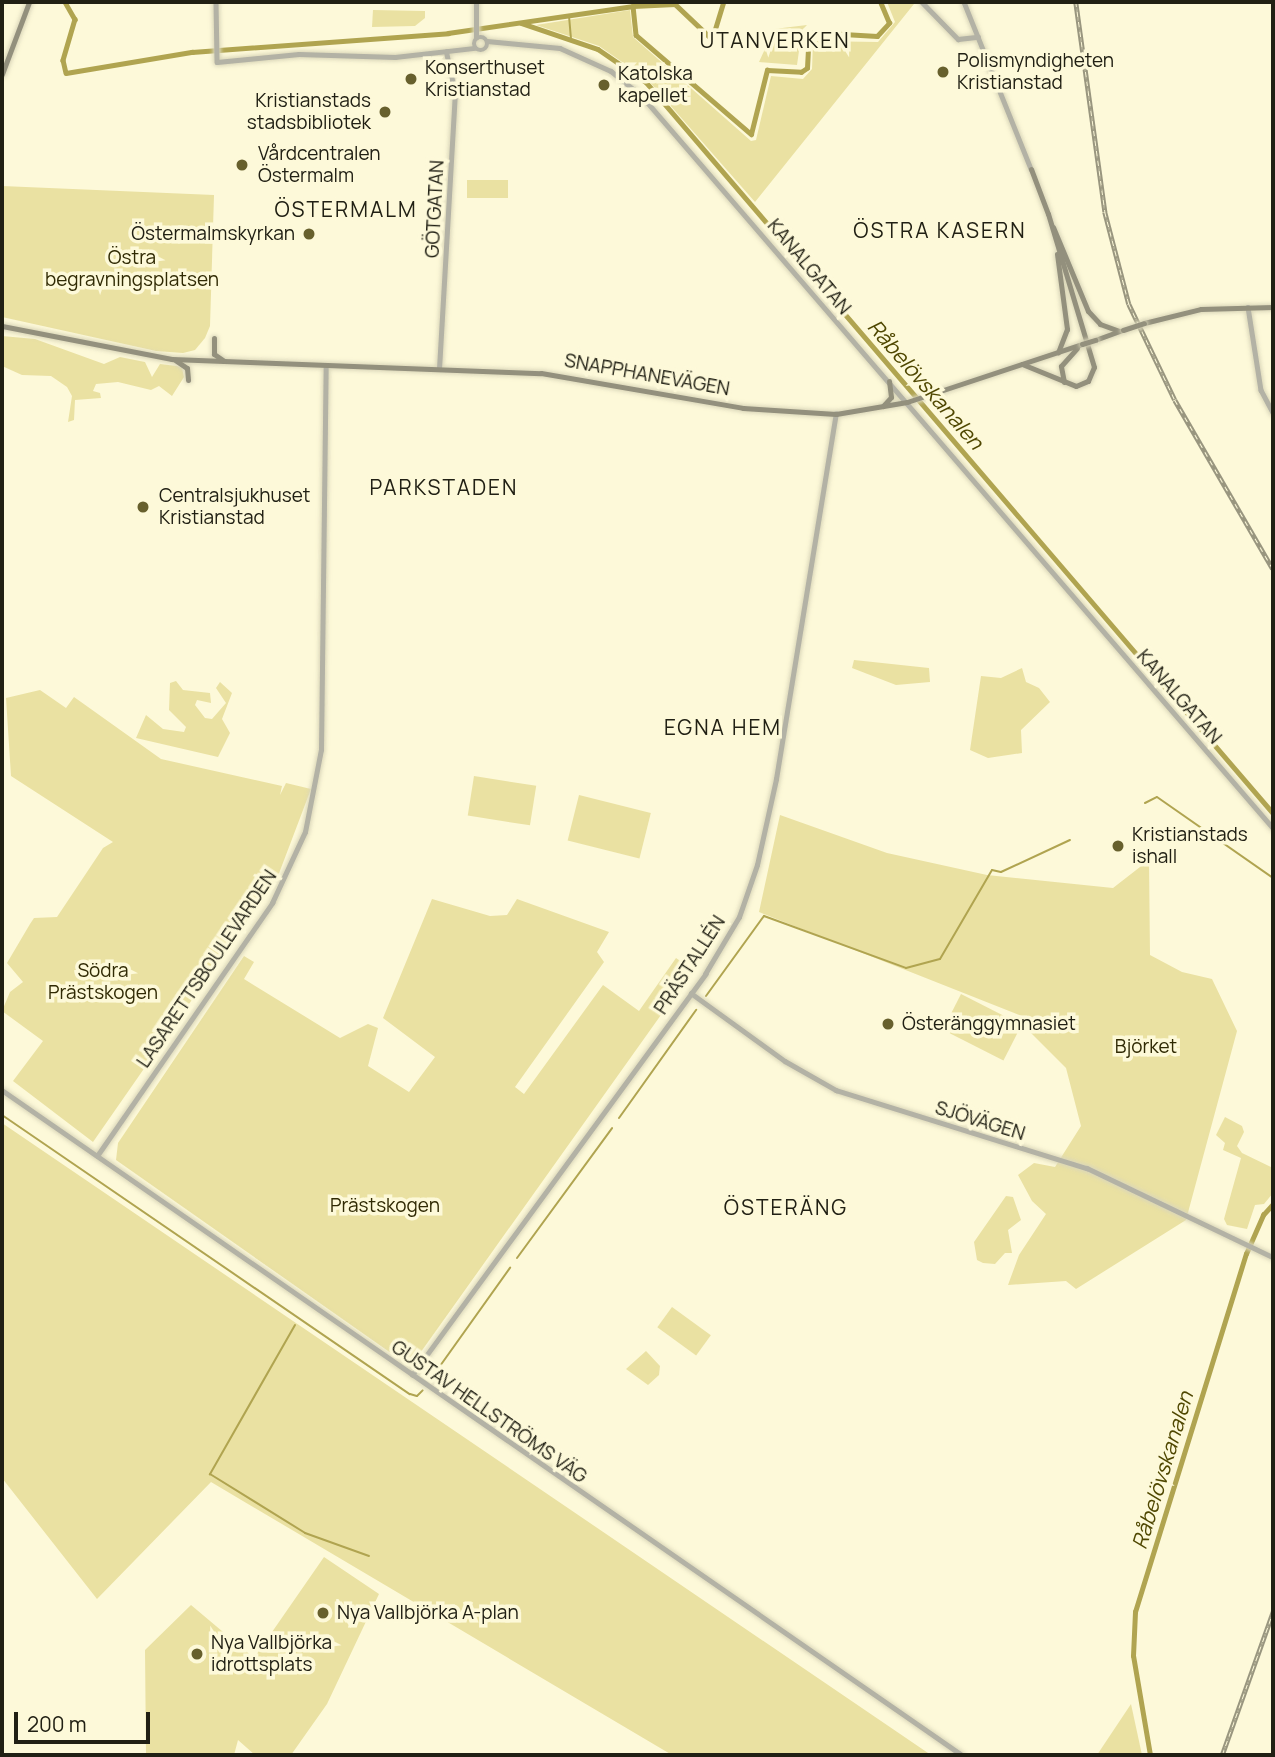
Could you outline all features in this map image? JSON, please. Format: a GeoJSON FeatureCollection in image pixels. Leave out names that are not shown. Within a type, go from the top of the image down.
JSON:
{"type":"FeatureCollection","features":[{"type":"Feature","properties":{"kind":"main road"},"geometry":{"type":"LineString","coordinates":[[2,74],[29,2]]}},
{"type":"Feature","properties":{"kind":"main road"},"geometry":{"type":"LineString","coordinates":[[1031,169],[1088,311],[1100,324],[1121,331]]}},
{"type":"Feature","properties":{"kind":"main road"},"geometry":{"type":"LineString","coordinates":[[1048,214],[1068,329],[1058,352]]}},
{"type":"Feature","properties":{"kind":"main road"},"geometry":{"type":"LineString","coordinates":[[1064,253],[1065,276]]}},
{"type":"Feature","properties":{"kind":"main road"},"geometry":{"type":"LineString","coordinates":[[1022,364],[1076,386],[1086,383],[1095,365],[1057,254]]}},
{"type":"Feature","properties":{"kind":"main road","name":"SNAPPHANEVÄGEN"},"geometry":{"type":"LineString","coordinates":[[2,326],[172,359],[582,377],[743,408],[836,414],[880,408],[924,397],[1189,310],[1273,307]]}},
{"type":"Feature","properties":{"kind":"main road"},"geometry":{"type":"LineString","coordinates":[[214,338],[214,354],[227,363]]}},
{"type":"Feature","properties":{"kind":"main road"},"geometry":{"type":"LineString","coordinates":[[1064,382],[1062,362],[1083,344]]}},
{"type":"Feature","properties":{"kind":"main road"},"geometry":{"type":"LineString","coordinates":[[172,359],[187,368],[188,380]]}},
{"type":"Feature","properties":{"kind":"main road"},"geometry":{"type":"LineString","coordinates":[[880,408],[891,397],[889,381]]}},
{"type":"Feature","properties":{"kind":"street"},"geometry":{"type":"LineString","coordinates":[[216,2],[217,62],[299,54],[395,57],[462,50],[480,40],[476,2]]}},
{"type":"Feature","properties":{"kind":"street"},"geometry":{"type":"LineString","coordinates":[[922,2],[958,39],[978,37]]}},
{"type":"Feature","properties":{"kind":"street"},"geometry":{"type":"LineString","coordinates":[[964,2],[1031,169]]}},
{"type":"Feature","properties":{"kind":"street","name":"KANALGATAN"},"geometry":{"type":"LineString","coordinates":[[480,40],[560,48],[628,83],[889,381],[1273,828]]}},
{"type":"Feature","properties":{"kind":"street","name":"GÖTGATAN"},"geometry":{"type":"LineString","coordinates":[[439,369],[455,94],[446,52]]}},
{"type":"Feature","properties":{"kind":"street"},"geometry":{"type":"LineString","coordinates":[[1248,306],[1261,390],[1273,413]]}},
{"type":"Feature","properties":{"kind":"street","name":"LASARETTSBOULEVARDEN"},"geometry":{"type":"LineString","coordinates":[[97,1156],[272,903],[305,832],[321,750],[327,366]]}},
{"type":"Feature","properties":{"kind":"street","name":"PRÄSTALLÉN"},"geometry":{"type":"LineString","coordinates":[[412,1375],[691,993],[738,916],[757,865],[777,774],[836,414]]}},
{"type":"Feature","properties":{"kind":"street","name":"SJÖVÄGEN"},"geometry":{"type":"LineString","coordinates":[[691,993],[785,1061],[836,1090],[1087,1168],[1273,1257]]}},
{"type":"Feature","properties":{"kind":"street","name":"GUSTAV HELLSTRÖMS VÄG"},"geometry":{"type":"LineString","coordinates":[[2,1090],[962,1755]]}},
{"type":"Feature","properties":{"kind":"green space"},"geometry":{"type":"Polygon","coordinates":[[[887,2],[914,4],[755,202],[648,80],[599,46],[536,25],[630,10],[633,37],[751,141],[756,140],[771,76],[803,79],[812,69],[813,41],[878,42],[895,22],[887,2]]]}},
{"type":"Feature","properties":{"kind":"green space"},"geometry":{"type":"Polygon","coordinates":[[[373,10],[425,11],[425,18],[415,26],[372,27],[373,10]]]}},
{"type":"Feature","properties":{"kind":"green space"},"geometry":{"type":"Polygon","coordinates":[[[807,25],[802,30],[797,65],[759,62],[774,29],[807,25]]]}},
{"type":"Feature","properties":{"kind":"green space"},"geometry":{"type":"Polygon","coordinates":[[[467,180],[508,180],[508,198],[467,198],[467,180]]]}},
{"type":"Feature","properties":{"kind":"green space","name":"Östra begravningsplatsen"},"geometry":{"type":"Polygon","coordinates":[[[2,186],[214,195],[210,326],[205,338],[195,350],[183,353],[156,351],[2,317],[2,186]]]}},
{"type":"Feature","properties":{"kind":"green space"},"geometry":{"type":"Polygon","coordinates":[[[2,336],[35,339],[104,364],[120,357],[145,362],[152,377],[160,364],[177,366],[182,368],[184,377],[172,396],[159,386],[151,390],[118,382],[96,384],[93,391],[100,393],[101,398],[75,400],[74,420],[68,422],[72,396],[67,387],[51,376],[22,375],[2,366],[2,336]]]}},
{"type":"Feature","properties":{"kind":"green space"},"geometry":{"type":"Polygon","coordinates":[[[854,660],[929,668],[930,682],[896,685],[852,668],[854,660]]]}},
{"type":"Feature","properties":{"kind":"green space"},"geometry":{"type":"Polygon","coordinates":[[[1022,668],[1026,682],[1039,688],[1050,702],[1021,730],[1022,753],[988,758],[970,750],[981,676],[1001,678],[1022,668]]]}},
{"type":"Feature","properties":{"kind":"green space"},"geometry":{"type":"Polygon","coordinates":[[[176,681],[183,690],[210,693],[211,703],[197,700],[195,705],[205,718],[212,719],[226,703],[216,688],[220,682],[232,693],[222,719],[230,733],[218,757],[136,738],[146,715],[163,729],[184,732],[186,727],[169,710],[170,683],[176,681]]]}},
{"type":"Feature","properties":{"kind":"green space","name":"Södra Prästskogen"},"geometry":{"type":"Polygon","coordinates":[[[40,690],[66,708],[74,697],[161,759],[282,786],[280,795],[286,783],[311,789],[278,876],[93,1142],[13,1081],[43,1041],[2,1011],[10,992],[23,982],[7,963],[30,924],[34,918],[57,917],[103,848],[113,842],[11,776],[6,698],[40,690]]]}},
{"type":"Feature","properties":{"kind":"green space"},"geometry":{"type":"Polygon","coordinates":[[[474,776],[536,786],[530,825],[468,816],[474,776]]]}},
{"type":"Feature","properties":{"kind":"green space"},"geometry":{"type":"Polygon","coordinates":[[[579,795],[651,813],[639,859],[568,841],[579,795]]]}},
{"type":"Feature","properties":{"kind":"green space","name":"Björket"},"geometry":{"type":"Polygon","coordinates":[[[780,815],[887,853],[987,875],[1113,888],[1149,860],[1150,955],[1182,972],[1212,979],[1237,1031],[1186,1220],[1076,1289],[1066,1281],[1008,1285],[1019,1255],[1046,1214],[1032,1201],[1018,1175],[1034,1163],[1055,1167],[1081,1126],[1066,1068],[1029,1031],[1027,1018],[759,912],[780,815]]]}},
{"type":"Feature","properties":{"kind":"green space","name":"Prästskogen"},"geometry":{"type":"Polygon","coordinates":[[[432,899],[490,916],[507,915],[517,899],[609,932],[597,952],[604,962],[515,1087],[524,1094],[603,985],[639,1011],[676,958],[693,970],[418,1356],[398,1358],[116,1160],[118,1143],[244,956],[254,962],[244,979],[340,1038],[368,1024],[378,1028],[368,1066],[409,1092],[435,1057],[383,1018],[432,899]]]}},
{"type":"Feature","properties":{"kind":"green space"},"geometry":{"type":"Polygon","coordinates":[[[961,994],[1022,1025],[1003,1061],[943,1030],[961,994]]]}},
{"type":"Feature","properties":{"kind":"green space"},"geometry":{"type":"Polygon","coordinates":[[[1225,1117],[1242,1126],[1244,1132],[1237,1146],[1242,1153],[1273,1168],[1273,1193],[1264,1204],[1255,1205],[1247,1229],[1227,1225],[1224,1219],[1241,1158],[1223,1150],[1225,1143],[1216,1135],[1225,1117]]]}},
{"type":"Feature","properties":{"kind":"green space"},"geometry":{"type":"Polygon","coordinates":[[[2,1123],[931,1755],[672,1755],[211,1482],[97,1599],[2,1478],[2,1123]]]}},
{"type":"Feature","properties":{"kind":"green space"},"geometry":{"type":"Polygon","coordinates":[[[1006,1196],[1013,1197],[1021,1220],[1008,1230],[1012,1253],[1005,1253],[995,1264],[983,1263],[977,1260],[974,1242],[1006,1196]]]}},
{"type":"Feature","properties":{"kind":"green space"},"geometry":{"type":"Polygon","coordinates":[[[672,1307],[711,1335],[696,1355],[657,1327],[672,1307]]]}},
{"type":"Feature","properties":{"kind":"green space"},"geometry":{"type":"Polygon","coordinates":[[[646,1351],[660,1366],[659,1375],[648,1385],[626,1369],[646,1351]]]}},
{"type":"Feature","properties":{"kind":"green space","name":"Nya Vallbjörka idrottsplats"},"geometry":{"type":"Polygon","coordinates":[[[324,1557],[379,1594],[327,1704],[291,1755],[255,1755],[238,1740],[234,1755],[146,1755],[145,1650],[191,1605],[254,1658],[324,1557]]]}},
{"type":"Feature","properties":{"kind":"green space"},"geometry":{"type":"Polygon","coordinates":[[[1131,1704],[1142,1755],[1097,1755],[1131,1704]]]}},
{"type":"Feature","properties":{"kind":"waterway"},"geometry":{"type":"LineString","coordinates":[[65,2],[75,19],[63,60],[66,73],[192,52],[448,33],[633,6],[675,4],[712,39],[723,2]]}},
{"type":"Feature","properties":{"kind":"waterway"},"geometry":{"type":"LineString","coordinates":[[633,6],[636,35],[751,134],[767,70],[801,72],[807,68],[809,32],[877,36],[889,23],[880,2]]}},
{"type":"Feature","properties":{"kind":"waterway"},"geometry":{"type":"LineString","coordinates":[[569,16],[571,38]]}},
{"type":"Feature","properties":{"kind":"waterway","name":"Råbelövskanalen"},"geometry":{"type":"LineString","coordinates":[[521,23],[598,49],[646,82],[1273,813]]}},
{"type":"Feature","properties":{"kind":"waterway"},"geometry":{"type":"LineString","coordinates":[[1145,803],[1157,797],[1273,878]]}},
{"type":"Feature","properties":{"kind":"waterway"},"geometry":{"type":"LineString","coordinates":[[706,996],[764,916],[906,968],[940,959],[992,870],[1001,872],[1070,840]]}},
{"type":"Feature","properties":{"kind":"waterway"},"geometry":{"type":"LineString","coordinates":[[619,1118],[696,1010]]}},
{"type":"Feature","properties":{"kind":"waterway"},"geometry":{"type":"LineString","coordinates":[[2,1115],[410,1394],[417,1396],[423,1390]]}},
{"type":"Feature","properties":{"kind":"waterway"},"geometry":{"type":"LineString","coordinates":[[517,1258],[612,1128]]}},
{"type":"Feature","properties":{"kind":"waterway","name":"Råbelövskanalen"},"geometry":{"type":"LineString","coordinates":[[1150,1755],[1133,1656],[1135,1612],[1246,1254],[1263,1215],[1273,1204]]}},
{"type":"Feature","properties":{"kind":"waterway"},"geometry":{"type":"LineString","coordinates":[[430,1380],[510,1268]]}},
{"type":"Feature","properties":{"kind":"waterway"},"geometry":{"type":"LineString","coordinates":[[295,1325],[210,1474],[305,1533],[369,1556]]}},
{"type":"Feature","properties":{"kind":"railway"},"geometry":{"type":"LineString","coordinates":[[1076,2],[1105,212],[1129,304],[1175,400],[1273,569]]}},
{"type":"Feature","properties":{"kind":"railway"},"geometry":{"type":"LineString","coordinates":[[1222,1755],[1273,1612]]}},
{"type":"Feature","properties":{"kind":"place","name":"Polismyndigheten Kristianstad"},"geometry":{"type":"Point","coordinates":[943,72]}},
{"type":"Feature","properties":{"kind":"place","name":"Konserthuset Kristianstad"},"geometry":{"type":"Point","coordinates":[411,79]}},
{"type":"Feature","properties":{"kind":"place","name":"Katolska kapellet"},"geometry":{"type":"Point","coordinates":[604,85]}},
{"type":"Feature","properties":{"kind":"place","name":"Kristianstads stadsbibliotek"},"geometry":{"type":"Point","coordinates":[385,112]}},
{"type":"Feature","properties":{"kind":"place","name":"Vårdcentralen Östermalm"},"geometry":{"type":"Point","coordinates":[242,165]}},
{"type":"Feature","properties":{"kind":"place","name":"Östermalmskyrkan"},"geometry":{"type":"Point","coordinates":[309,234]}},
{"type":"Feature","properties":{"kind":"place","name":"Centralsjukhuset Kristianstad"},"geometry":{"type":"Point","coordinates":[143,507]}},
{"type":"Feature","properties":{"kind":"place","name":"Kristianstads ishall"},"geometry":{"type":"Point","coordinates":[1118,846]}},
{"type":"Feature","properties":{"kind":"place","name":"Österänggymnasiet"},"geometry":{"type":"Point","coordinates":[888,1024]}},
{"type":"Feature","properties":{"kind":"place","name":"Nya Vallbjörka A-plan"},"geometry":{"type":"Point","coordinates":[323,1613]}},
{"type":"Feature","properties":{"kind":"place","name":"Nya Vallbjörka idrottsplats"},"geometry":{"type":"Point","coordinates":[197,1654]}},
{"type":"Feature","properties":{"kind":"district","name":"UTANVERKEN"},"geometry":{"type":"Point","coordinates":[775,40]}},
{"type":"Feature","properties":{"kind":"district","name":"ÖSTERMALM"},"geometry":{"type":"Point","coordinates":[346,209]}},
{"type":"Feature","properties":{"kind":"district","name":"ÖSTRA KASERN"},"geometry":{"type":"Point","coordinates":[940,230]}},
{"type":"Feature","properties":{"kind":"district","name":"PARKSTADEN"},"geometry":{"type":"Point","coordinates":[444,487]}},
{"type":"Feature","properties":{"kind":"district","name":"EGNA HEM"},"geometry":{"type":"Point","coordinates":[723,727]}},
{"type":"Feature","properties":{"kind":"district","name":"ÖSTERÄNG"},"geometry":{"type":"Point","coordinates":[786,1207]}}]}
